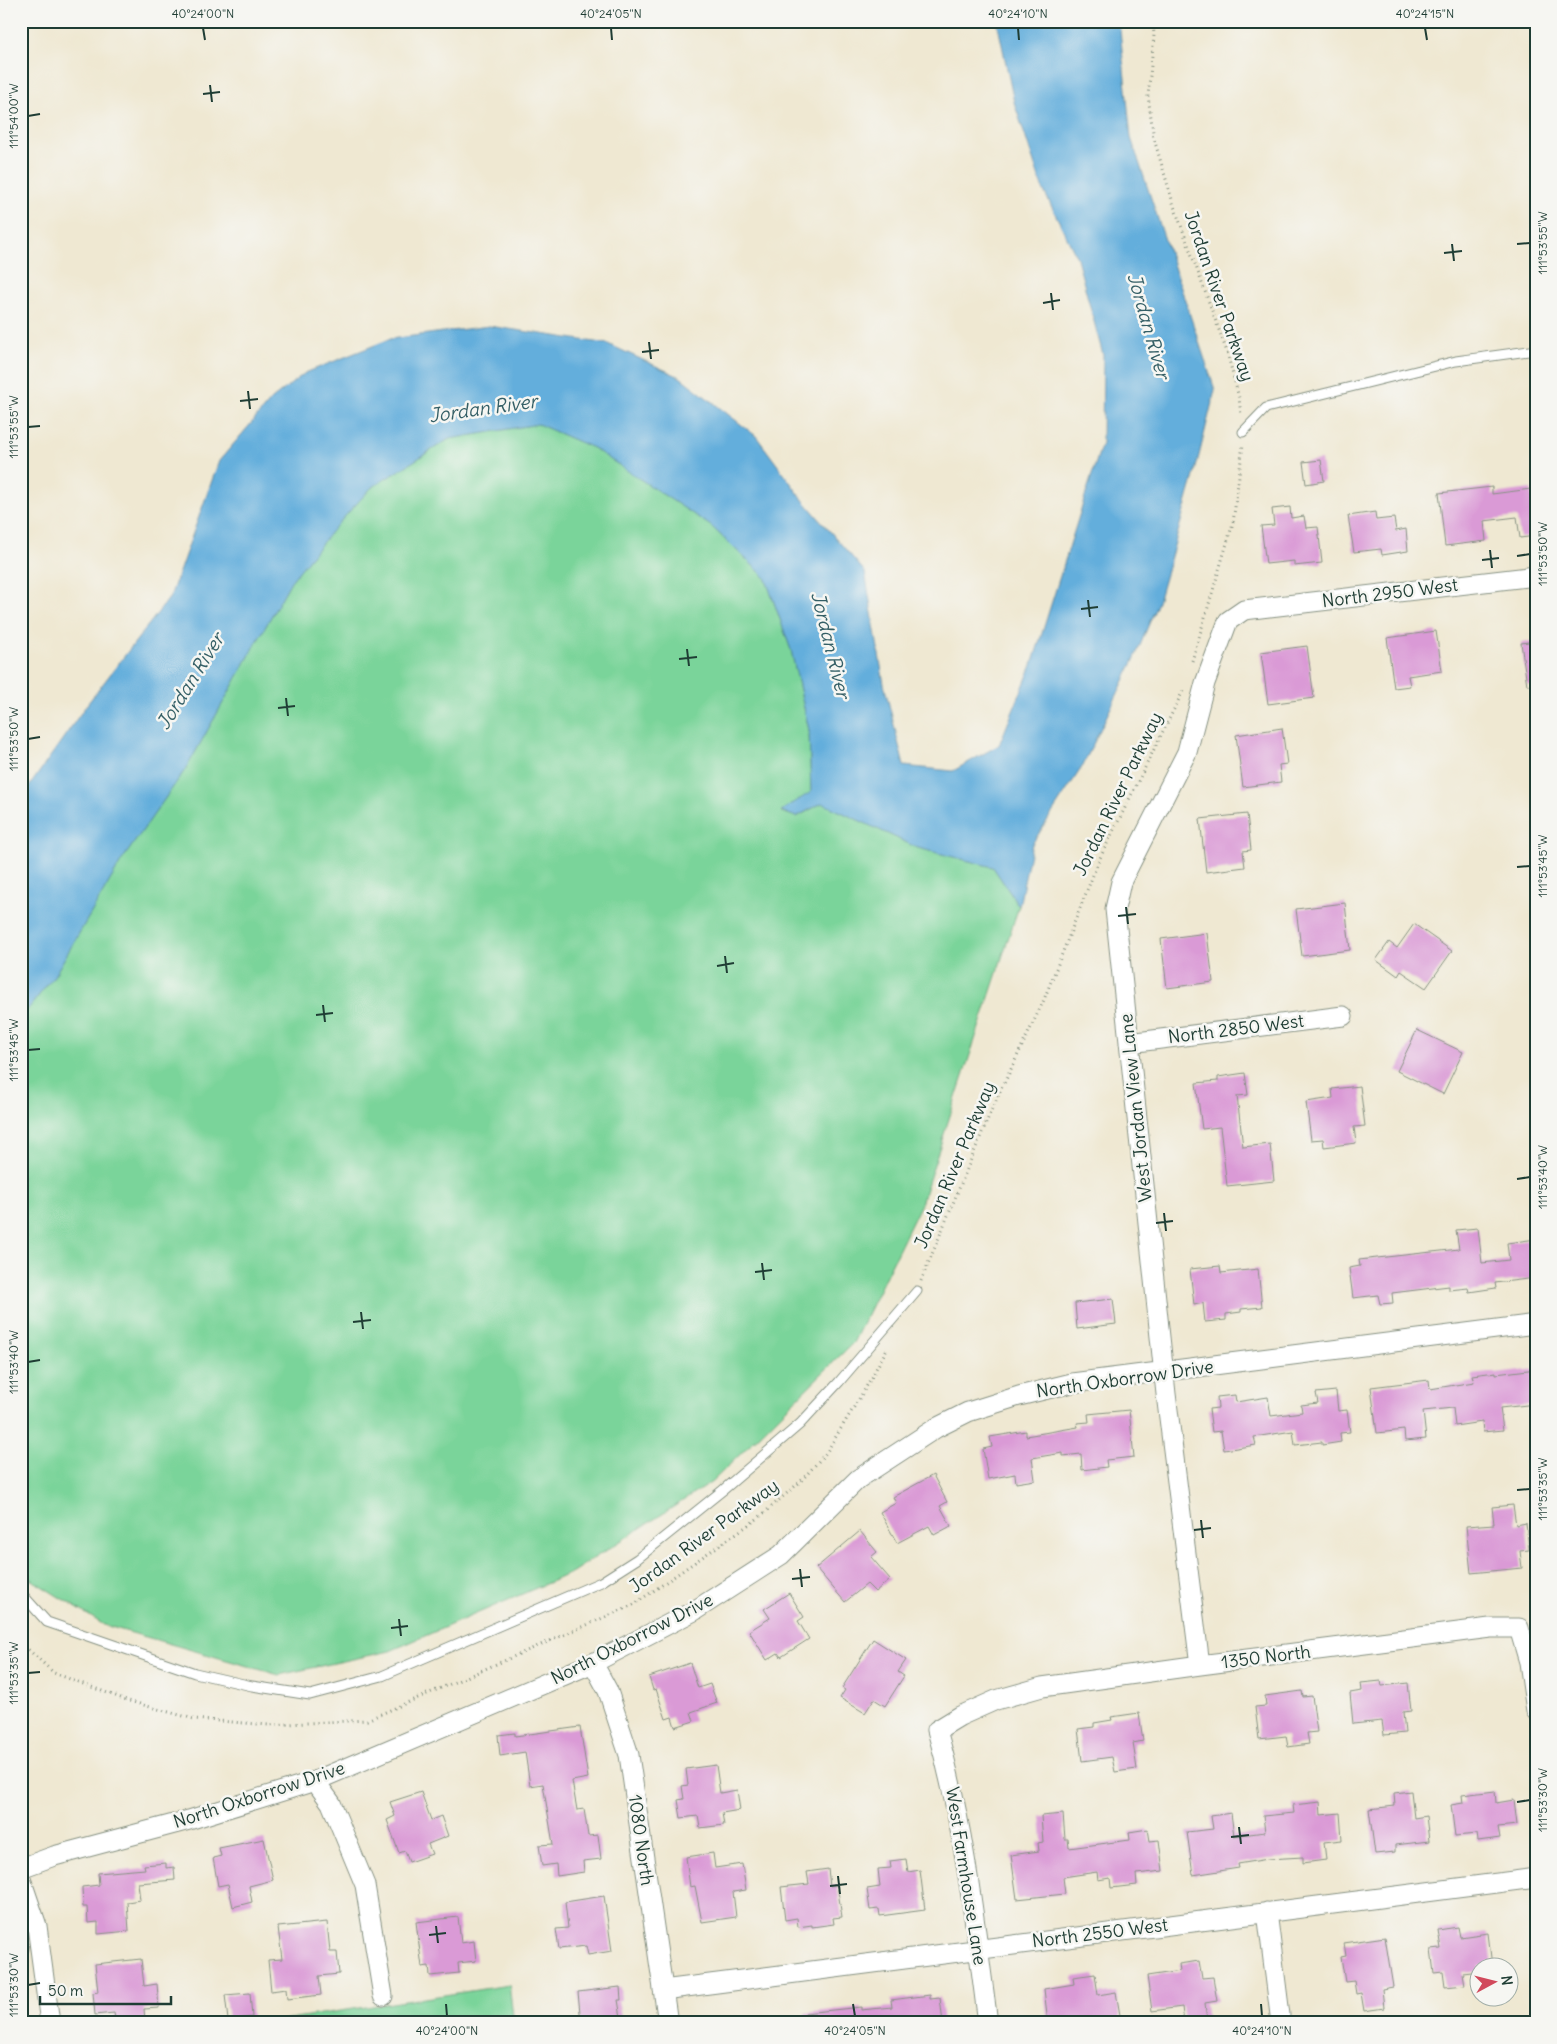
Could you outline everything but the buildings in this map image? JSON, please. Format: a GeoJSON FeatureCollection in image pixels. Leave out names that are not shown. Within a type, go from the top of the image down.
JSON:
{"type":"FeatureCollection","features":[{"type":"Feature","properties":{"kind":"street","name":"North 2950 West"},"geometry":{"type":"LineString","coordinates":[[1244,610],[1536,576]]}},
{"type":"Feature","properties":{"kind":"street","name":"West Jordan View Lane"},"geometry":{"type":"LineString","coordinates":[[1200,1665],[1164,1372],[1115,909],[1121,882],[1187,752],[1205,683],[1228,621],[1244,610]]}},
{"type":"Feature","properties":{"kind":"street","name":"North 2850 West"},"geometry":{"type":"LineString","coordinates":[[1129,1043],[1343,1016]]}},
{"type":"Feature","properties":{"kind":"street","name":"North Oxborrow Drive"},"geometry":{"type":"LineString","coordinates":[[21,1868],[54,1856],[189,1820],[315,1781],[593,1663],[694,1611],[781,1555],[858,1479],[936,1428],[968,1412],[1019,1396],[1072,1383],[1536,1324]]}},
{"type":"Feature","properties":{"kind":"street","name":"1350 North"},"geometry":{"type":"LineString","coordinates":[[937,1730],[960,1716],[996,1700],[1042,1687],[1490,1628],[1519,1628],[1529,1662],[1536,1711]]}},
{"type":"Feature","properties":{"kind":"street","name":"1080 North"},"geometry":{"type":"LineString","coordinates":[[593,1663],[608,1691],[629,1755],[668,2023]]}},
{"type":"Feature","properties":{"kind":"street","name":"West Farmhouse Lane"},"geometry":{"type":"LineString","coordinates":[[937,1730],[952,1783],[988,2023]]}},
{"type":"Feature","properties":{"kind":"street"},"geometry":{"type":"LineString","coordinates":[[315,1781],[331,1803],[365,1885],[383,1996]]}},
{"type":"Feature","properties":{"kind":"street","name":"North 2550 West"},"geometry":{"type":"LineString","coordinates":[[664,1990],[1536,1878]]}},
{"type":"Feature","properties":{"kind":"street"},"geometry":{"type":"LineString","coordinates":[[21,1879],[37,1926],[50,2023]]}},
{"type":"Feature","properties":{"kind":"street"},"geometry":{"type":"LineString","coordinates":[[1267,1912],[1280,2014]]}},
{"type":"Feature","properties":{"kind":"lane"},"geometry":{"type":"LineString","coordinates":[[1243,432],[1266,408],[1456,361],[1536,350]]}},
{"type":"Feature","properties":{"kind":"lane"},"geometry":{"type":"LineString","coordinates":[[21,1593],[48,1622],[127,1651],[196,1673],[252,1686],[310,1695],[382,1676],[601,1582],[637,1559],[723,1490],[800,1424],[840,1382],[917,1291]]}},
{"type":"Feature","properties":{"kind":"path","name":"Jordan River Parkway"},"geometry":{"type":"LineString","coordinates":[[1153,21],[1154,35],[1148,96],[1154,139],[1174,206],[1227,352],[1240,398],[1243,432],[1233,523],[1190,670]]}},
{"type":"Feature","properties":{"kind":"path","name":"Jordan River Parkway"},"geometry":{"type":"LineString","coordinates":[[917,1291],[991,1111],[1043,1002],[1099,860],[1184,688]]}},
{"type":"Feature","properties":{"kind":"path","name":"Jordan River Parkway"},"geometry":{"type":"LineString","coordinates":[[21,1643],[54,1673],[129,1701],[194,1719],[268,1726],[367,1720],[633,1605],[757,1519],[800,1482],[826,1453],[865,1389],[891,1340]]}},
{"type":"Feature","properties":{"kind":"green space"},"geometry":{"type":"Polygon","coordinates":[[[538,424],[593,448],[711,526],[765,577],[791,650],[809,730],[811,793],[781,812],[797,817],[822,803],[918,848],[993,867],[1019,906],[921,1204],[853,1343],[712,1482],[571,1573],[390,1651],[279,1675],[104,1625],[32,1580],[21,1566],[21,1018],[54,976],[122,860],[187,767],[291,581],[336,526],[371,488],[449,439],[538,424]]]}},
{"type":"Feature","properties":{"kind":"green space"},"geometry":{"type":"Polygon","coordinates":[[[509,1985],[514,2023],[263,2023],[509,1985]]]}},
{"type":"Feature","properties":{"kind":"water","name":"Jordan River"},"geometry":{"type":"Polygon","coordinates":[[[997,21],[1117,21],[1120,30],[1131,138],[1215,390],[1194,476],[1158,602],[1134,660],[1082,767],[1032,844],[1019,906],[993,867],[918,848],[822,803],[796,817],[781,811],[811,792],[809,730],[791,650],[765,577],[711,526],[593,448],[538,424],[449,439],[371,488],[336,526],[291,581],[187,767],[122,860],[54,976],[21,1018],[21,798],[88,703],[170,597],[219,461],[272,399],[305,373],[390,339],[489,326],[608,344],[680,377],[756,436],[804,501],[865,572],[884,684],[904,766],[953,771],[999,745],[1032,665],[1102,443],[1103,355],[1077,258],[1042,187],[1014,102],[997,21]]]}}]}
